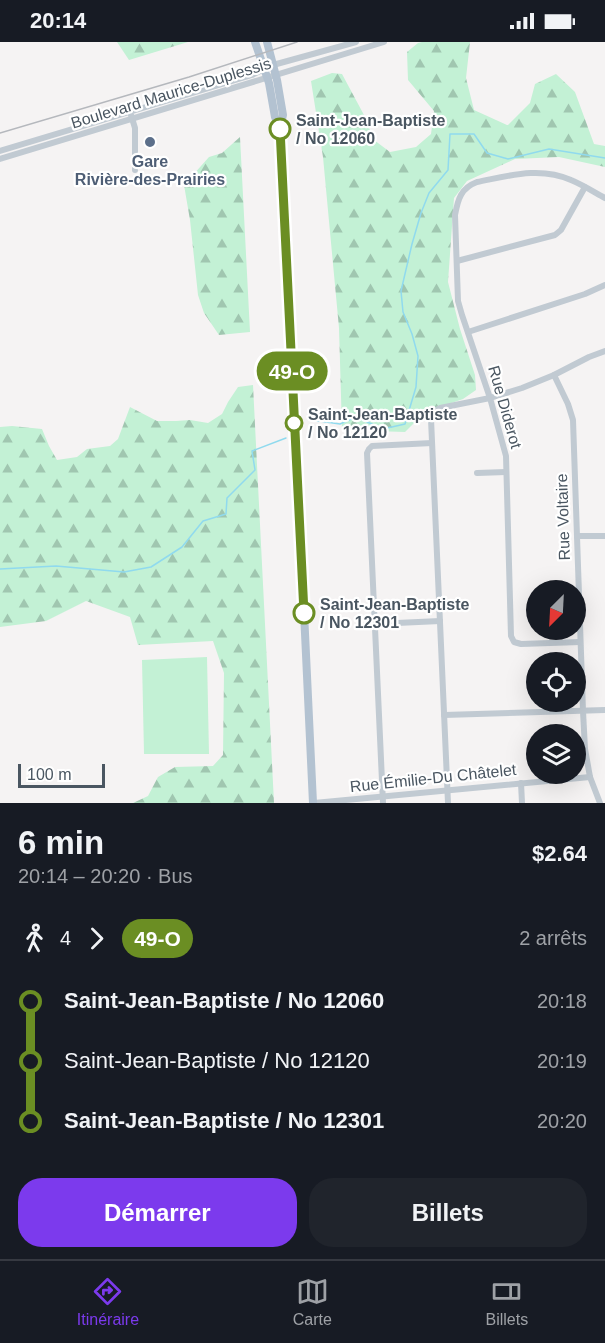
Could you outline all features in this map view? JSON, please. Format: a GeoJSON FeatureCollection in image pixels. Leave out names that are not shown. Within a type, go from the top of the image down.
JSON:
{"type":"FeatureCollection","features":[{"type":"Feature","properties":{"kind":"main road"},"geometry":{"type":"LineString","coordinates":[[255,42],[264,69],[271,76]]}},
{"type":"Feature","properties":{"kind":"main road"},"geometry":{"type":"LineString","coordinates":[[267,42],[273,65],[271,76],[283,115],[280,129],[314,803]]}},
{"type":"Feature","properties":{"kind":"street","name":"Boulevard Maurice-Duplessis"},"geometry":{"type":"LineString","coordinates":[[0,151],[252,75],[273,65],[356,42]]}},
{"type":"Feature","properties":{"kind":"street","name":"Boulevard Maurice-Duplessis"},"geometry":{"type":"LineString","coordinates":[[0,159],[384,42]]}},
{"type":"Feature","properties":{"kind":"street"},"geometry":{"type":"LineString","coordinates":[[130,111],[135,128],[135,170]]}},
{"type":"Feature","properties":{"kind":"street","name":"Rue Diderot"},"geometry":{"type":"LineString","coordinates":[[580,642],[521,645],[514,642],[511,636],[506,456],[459,301],[455,215],[458,201],[465,189],[477,182],[527,173],[548,173],[570,179],[585,187]]}},
{"type":"Feature","properties":{"kind":"street"},"geometry":{"type":"LineString","coordinates":[[457,261],[555,235],[561,230],[585,187],[605,198]]}},
{"type":"Feature","properties":{"kind":"street"},"geometry":{"type":"LineString","coordinates":[[468,332],[585,294],[605,285]]}},
{"type":"Feature","properties":{"kind":"street"},"geometry":{"type":"LineString","coordinates":[[448,803],[432,415],[440,408],[490,398],[554,375],[605,351]]}},
{"type":"Feature","properties":{"kind":"street","name":"Rue Voltaire"},"geometry":{"type":"LineString","coordinates":[[554,375],[573,420],[580,652]]}},
{"type":"Feature","properties":{"kind":"street"},"geometry":{"type":"LineString","coordinates":[[383,800],[367,453],[372,446],[432,443]]}},
{"type":"Feature","properties":{"kind":"street"},"geometry":{"type":"LineString","coordinates":[[477,473],[506,472]]}},
{"type":"Feature","properties":{"kind":"street"},"geometry":{"type":"LineString","coordinates":[[577,536],[605,536]]}},
{"type":"Feature","properties":{"kind":"street"},"geometry":{"type":"LineString","coordinates":[[375,624],[440,621]]}},
{"type":"Feature","properties":{"kind":"street"},"geometry":{"type":"LineString","coordinates":[[586,711],[605,710]]}},
{"type":"Feature","properties":{"kind":"street"},"geometry":{"type":"LineString","coordinates":[[444,715],[548,712]]}},
{"type":"Feature","properties":{"kind":"street","name":"Rue Voltaire"},"geometry":{"type":"LineString","coordinates":[[583,712],[585,749],[590,777],[600,803]]}},
{"type":"Feature","properties":{"kind":"street","name":"Rue Émilie-Du Châtelet"},"geometry":{"type":"LineString","coordinates":[[314,803],[383,800],[447,790],[590,777]]}},
{"type":"Feature","properties":{"kind":"street"},"geometry":{"type":"LineString","coordinates":[[521,783],[522,803]]}},
{"type":"Feature","properties":{"kind":"green space"},"geometry":{"type":"Polygon","coordinates":[[[117,42],[188,42],[129,60],[117,42]]]}},
{"type":"Feature","properties":{"kind":"green space"},"geometry":{"type":"Polygon","coordinates":[[[422,42],[470,42],[466,78],[474,110],[507,125],[530,103],[535,84],[556,74],[575,92],[594,144],[605,146],[605,167],[559,157],[515,159],[467,181],[454,198],[448,282],[475,375],[476,390],[463,399],[434,409],[417,420],[405,432],[342,430],[339,328],[323,157],[311,81],[332,73],[342,74],[364,115],[374,140],[390,152],[416,147],[431,134],[434,111],[408,80],[407,52],[422,42]]]}},
{"type":"Feature","properties":{"kind":"green space"},"geometry":{"type":"Polygon","coordinates":[[[240,137],[250,332],[219,335],[204,313],[198,295],[184,185],[209,157],[222,153],[240,137]]]}},
{"type":"Feature","properties":{"kind":"green space"},"geometry":{"type":"Polygon","coordinates":[[[253,385],[274,803],[133,803],[148,796],[158,777],[175,767],[213,766],[223,755],[224,673],[213,641],[138,645],[130,617],[86,601],[46,621],[0,627],[0,427],[42,429],[57,460],[77,457],[87,449],[110,446],[118,439],[130,407],[157,421],[190,420],[208,423],[222,414],[238,387],[253,385]]]}},
{"type":"Feature","properties":{"kind":"green space"},"geometry":{"type":"Polygon","coordinates":[[[207,657],[209,754],[144,754],[142,660],[207,657]]]}},
{"type":"Feature","properties":{"kind":"waterway"},"geometry":{"type":"LineString","coordinates":[[312,420],[340,424],[356,417],[383,429],[405,424],[416,387],[418,356],[403,312],[401,291],[421,213],[429,193],[448,170],[450,134],[474,134],[487,153],[508,159],[549,149],[605,158]]}},
{"type":"Feature","properties":{"kind":"waterway"},"geometry":{"type":"LineString","coordinates":[[0,569],[56,566],[124,572],[151,567],[182,547],[203,521],[226,514],[227,498],[255,470],[252,451],[286,438]]}},
{"type":"Feature","properties":{"kind":"railway"},"geometry":{"type":"LineString","coordinates":[[0,133],[189,77],[297,42]]}},
{"type":"Feature","properties":{"kind":"bus line","name":"49-O"},"geometry":{"type":"LineString","coordinates":[[280,129],[304,613]]}},
{"type":"Feature","properties":{"kind":"place","name":"Saint-Jean-Baptiste / No 12060"},"geometry":{"type":"Point","coordinates":[280,129]}},
{"type":"Feature","properties":{"kind":"place","name":"Gare Rivière-des-Prairies"},"geometry":{"type":"Point","coordinates":[150,142]}},
{"type":"Feature","properties":{"kind":"place","name":"Saint-Jean-Baptiste / No 12120"},"geometry":{"type":"Point","coordinates":[294,423]}},
{"type":"Feature","properties":{"kind":"place","name":"Saint-Jean-Baptiste / No 12301"},"geometry":{"type":"Point","coordinates":[304,613]}}]}
